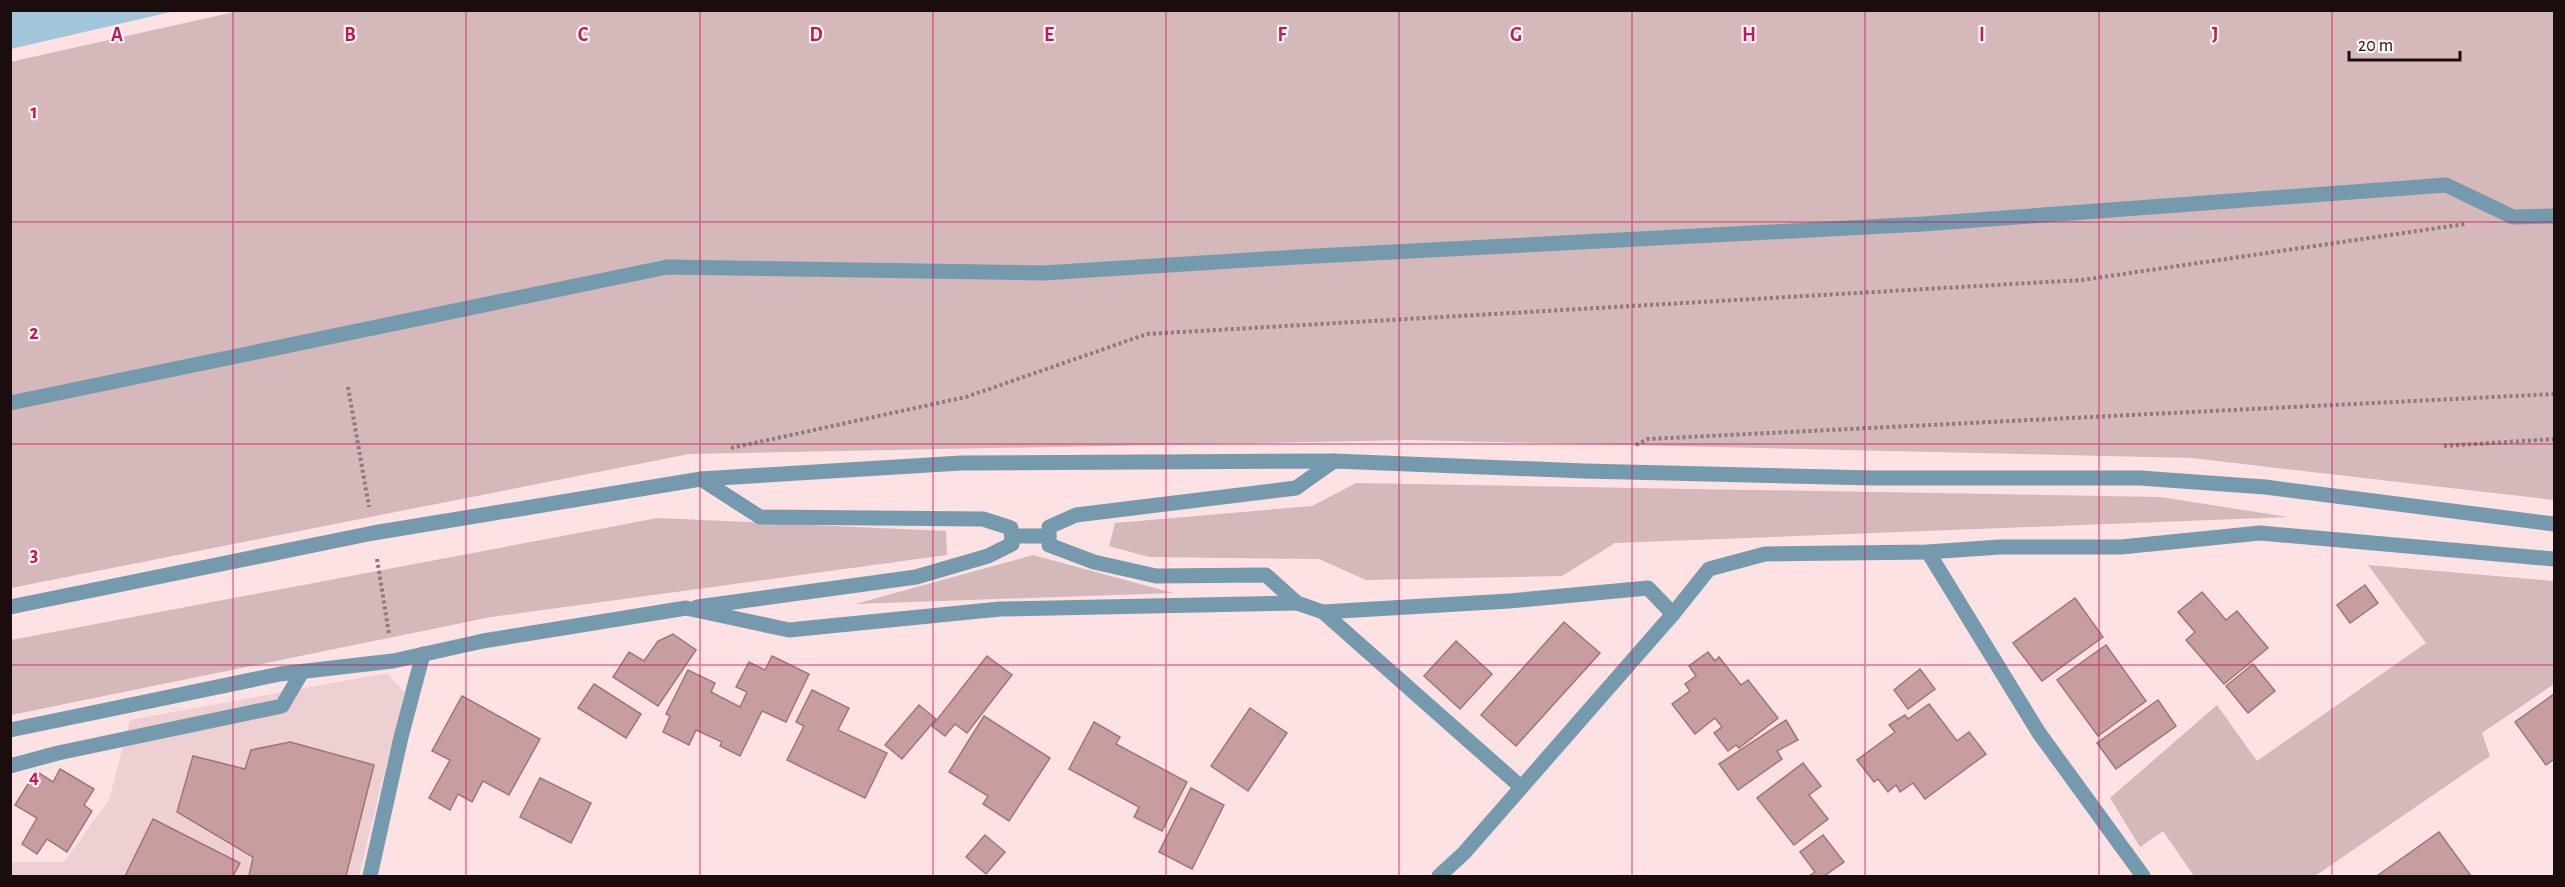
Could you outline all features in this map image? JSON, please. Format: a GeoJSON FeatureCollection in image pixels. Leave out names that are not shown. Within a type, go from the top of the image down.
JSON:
{"type":"FeatureCollection","features":[{"type":"Feature","properties":{"kind":"street"},"geometry":{"type":"LineString","coordinates":[[10,403],[667,267],[1043,273],[1297,257],[1923,224],[2446,184],[2514,217],[2554,216]]}},
{"type":"Feature","properties":{"kind":"street"},"geometry":{"type":"LineString","coordinates":[[1297,603],[1266,575],[1156,576],[1094,562],[1050,545],[1049,527],[1076,515],[1296,488],[1334,461]]}},
{"type":"Feature","properties":{"kind":"street"},"geometry":{"type":"LineString","coordinates":[[10,607],[373,533],[701,479],[961,462],[1334,461],[1584,471],[1873,478],[2140,478],[2265,487],[2554,525]]}},
{"type":"Feature","properties":{"kind":"street"},"geometry":{"type":"LineString","coordinates":[[10,730],[246,681],[393,661],[483,641],[686,608],[916,577],[988,556],[1012,544],[1011,528],[983,519],[760,517],[701,479]]}},
{"type":"Feature","properties":{"kind":"street"},"geometry":{"type":"LineString","coordinates":[[1439,876],[1464,853],[1673,614],[1709,569],[1765,554],[1928,552],[2000,547],[2121,547],[2260,533],[2554,559]]}},
{"type":"Feature","properties":{"kind":"street"},"geometry":{"type":"LineString","coordinates":[[1012,536],[1049,536]]}},
{"type":"Feature","properties":{"kind":"street"},"geometry":{"type":"LineString","coordinates":[[1928,552],[2039,733],[2143,876]]}},
{"type":"Feature","properties":{"kind":"street"},"geometry":{"type":"LineString","coordinates":[[686,608],[789,630],[1000,609],[1297,603],[1323,612],[1498,602],[1648,588],[1673,614]]}},
{"type":"Feature","properties":{"kind":"street"},"geometry":{"type":"LineString","coordinates":[[1323,612],[1521,787]]}},
{"type":"Feature","properties":{"kind":"street"},"geometry":{"type":"LineString","coordinates":[[370,876],[400,738],[423,654]]}},
{"type":"Feature","properties":{"kind":"street"},"geometry":{"type":"LineString","coordinates":[[10,766],[58,753],[282,706],[302,672]]}},
{"type":"Feature","properties":{"kind":"path"},"geometry":{"type":"LineString","coordinates":[[701,479],[723,450],[966,397],[1147,334],[2082,280],[2467,224]]}},
{"type":"Feature","properties":{"kind":"path"},"geometry":{"type":"LineString","coordinates":[[348,387],[393,661]]}},
{"type":"Feature","properties":{"kind":"path"},"geometry":{"type":"LineString","coordinates":[[1627,450],[1648,439],[2554,394]]}},
{"type":"Feature","properties":{"kind":"path"},"geometry":{"type":"LineString","coordinates":[[2444,446],[2554,439]]}},
{"type":"Feature","properties":{"kind":"shaded area"},"geometry":{"type":"Polygon","coordinates":[[[243,10],[2554,11],[2554,500],[2192,458],[1410,440],[689,454],[11,588],[10,62],[243,10]]]}},
{"type":"Feature","properties":{"kind":"shaded area"},"geometry":{"type":"Polygon","coordinates":[[[1356,483],[2160,497],[2288,517],[1615,543],[1562,576],[1366,580],[1319,559],[1149,557],[1109,546],[1115,523],[1312,506],[1356,483]]]}},
{"type":"Feature","properties":{"kind":"shaded area"},"geometry":{"type":"Polygon","coordinates":[[[658,518],[946,531],[947,555],[491,617],[11,715],[11,640],[658,518]]]}},
{"type":"Feature","properties":{"kind":"shaded area"},"geometry":{"type":"Polygon","coordinates":[[[1033,555],[1173,593],[855,604],[1033,555]]]}},
{"type":"Feature","properties":{"kind":"shaded area"},"geometry":{"type":"Polygon","coordinates":[[[2368,565],[2554,581],[2554,684],[2482,733],[2490,756],[2315,876],[2194,876],[2163,831],[2140,847],[2110,798],[2217,705],[2257,761],[2426,643],[2368,565]]]}},
{"type":"Feature","properties":{"kind":"shaded area"},"geometry":{"type":"Polygon","coordinates":[[[387,673],[404,692],[359,876],[11,876],[11,862],[64,862],[109,800],[130,720],[387,673]]]}},
{"type":"Feature","properties":{"kind":"water"},"geometry":{"type":"Polygon","coordinates":[[[11,10],[175,11],[11,49],[11,10]]]}},
{"type":"Feature","properties":{"kind":"building"},"geometry":{"type":"Polygon","coordinates":[[[2365,585],[2378,603],[2350,623],[2337,605],[2365,585]]]}},
{"type":"Feature","properties":{"kind":"building"},"geometry":{"type":"Polygon","coordinates":[[[2202,592],[2226,620],[2237,611],[2268,648],[2224,684],[2186,640],[2195,632],[2178,612],[2202,592]]]}},
{"type":"Feature","properties":{"kind":"building"},"geometry":{"type":"Polygon","coordinates":[[[2075,598],[2103,637],[2042,681],[2013,643],[2075,598]]]}},
{"type":"Feature","properties":{"kind":"building"},"geometry":{"type":"Polygon","coordinates":[[[1564,622],[1600,653],[1516,746],[1481,715],[1564,622]]]}},
{"type":"Feature","properties":{"kind":"building"},"geometry":{"type":"Polygon","coordinates":[[[673,634],[696,650],[658,706],[613,677],[629,652],[644,661],[658,641],[673,634]]]}},
{"type":"Feature","properties":{"kind":"building"},"geometry":{"type":"Polygon","coordinates":[[[1456,641],[1492,674],[1460,709],[1424,676],[1456,641]]]}},
{"type":"Feature","properties":{"kind":"building"},"geometry":{"type":"Polygon","coordinates":[[[2106,645],[2146,701],[2098,736],[2057,680],[2106,645]]]}},
{"type":"Feature","properties":{"kind":"building"},"geometry":{"type":"Polygon","coordinates":[[[1708,652],[1715,661],[1719,657],[1741,685],[1748,680],[1778,718],[1739,748],[1736,745],[1728,751],[1714,733],[1722,727],[1715,718],[1695,734],[1672,704],[1690,691],[1685,684],[1696,676],[1689,666],[1708,652]]]}},
{"type":"Feature","properties":{"kind":"building"},"geometry":{"type":"Polygon","coordinates":[[[772,656],[809,674],[786,722],[762,711],[740,756],[720,746],[722,742],[696,730],[689,745],[663,732],[670,716],[666,714],[688,670],[715,683],[711,692],[740,707],[747,692],[736,687],[749,662],[765,670],[772,656]]]}},
{"type":"Feature","properties":{"kind":"building"},"geometry":{"type":"Polygon","coordinates":[[[987,656],[1012,675],[967,733],[955,724],[945,736],[932,726],[987,656]]]}},
{"type":"Feature","properties":{"kind":"building"},"geometry":{"type":"Polygon","coordinates":[[[2253,664],[2275,691],[2248,713],[2226,686],[2253,664]]]}},
{"type":"Feature","properties":{"kind":"building"},"geometry":{"type":"Polygon","coordinates":[[[1920,669],[1935,689],[1908,709],[1894,690],[1920,669]]]}},
{"type":"Feature","properties":{"kind":"building"},"geometry":{"type":"Polygon","coordinates":[[[594,684],[641,714],[626,738],[578,708],[594,684]]]}},
{"type":"Feature","properties":{"kind":"building"},"geometry":{"type":"Polygon","coordinates":[[[812,690],[849,708],[838,730],[887,753],[865,798],[787,760],[804,726],[796,722],[812,690]]]}},
{"type":"Feature","properties":{"kind":"building"},"geometry":{"type":"Polygon","coordinates":[[[2554,694],[2554,759],[2546,765],[2515,722],[2554,694]]]}},
{"type":"Feature","properties":{"kind":"building"},"geometry":{"type":"Polygon","coordinates":[[[462,696],[540,739],[509,795],[483,781],[472,802],[458,794],[450,810],[429,798],[450,760],[432,751],[462,696]]]}},
{"type":"Feature","properties":{"kind":"building"},"geometry":{"type":"Polygon","coordinates":[[[2158,700],[2176,726],[2116,769],[2097,743],[2158,700]]]}},
{"type":"Feature","properties":{"kind":"building"},"geometry":{"type":"Polygon","coordinates":[[[1929,704],[1957,741],[1969,732],[1986,754],[1925,799],[1913,783],[1900,792],[1896,785],[1888,792],[1878,779],[1874,782],[1857,760],[1895,732],[1889,725],[1905,715],[1908,719],[1929,704]]]}},
{"type":"Feature","properties":{"kind":"building"},"geometry":{"type":"Polygon","coordinates":[[[919,705],[936,719],[902,759],[885,745],[919,705]]]}},
{"type":"Feature","properties":{"kind":"building"},"geometry":{"type":"Polygon","coordinates":[[[1250,708],[1287,733],[1248,791],[1211,766],[1250,708]]]}},
{"type":"Feature","properties":{"kind":"building"},"geometry":{"type":"Polygon","coordinates":[[[984,716],[1050,758],[1009,821],[983,804],[988,796],[949,772],[984,716]]]}},
{"type":"Feature","properties":{"kind":"building"},"geometry":{"type":"Polygon","coordinates":[[[1786,720],[1798,740],[1777,751],[1782,759],[1738,790],[1719,764],[1786,720]]]}},
{"type":"Feature","properties":{"kind":"building"},"geometry":{"type":"Polygon","coordinates":[[[1094,722],[1120,737],[1116,744],[1187,782],[1162,831],[1134,817],[1139,807],[1069,769],[1094,722]]]}},
{"type":"Feature","properties":{"kind":"building"},"geometry":{"type":"Polygon","coordinates":[[[290,742],[374,765],[346,876],[249,876],[253,857],[177,812],[193,756],[245,769],[251,750],[290,742]]]}},
{"type":"Feature","properties":{"kind":"building"},"geometry":{"type":"Polygon","coordinates":[[[1803,763],[1821,786],[1809,795],[1828,819],[1794,845],[1757,798],[1803,763]]]}},
{"type":"Feature","properties":{"kind":"building"},"geometry":{"type":"Polygon","coordinates":[[[60,769],[94,789],[84,805],[92,811],[67,852],[47,839],[37,854],[22,844],[37,818],[15,805],[36,771],[53,782],[60,769]]]}},
{"type":"Feature","properties":{"kind":"building"},"geometry":{"type":"Polygon","coordinates":[[[540,778],[591,803],[571,843],[520,817],[540,778]]]}},
{"type":"Feature","properties":{"kind":"building"},"geometry":{"type":"Polygon","coordinates":[[[1191,788],[1224,805],[1192,869],[1159,852],[1191,788]]]}},
{"type":"Feature","properties":{"kind":"building"},"geometry":{"type":"Polygon","coordinates":[[[153,819],[240,863],[233,876],[125,876],[153,819]]]}},
{"type":"Feature","properties":{"kind":"building"},"geometry":{"type":"Polygon","coordinates":[[[2439,832],[2471,876],[2377,876],[2439,832]]]}},
{"type":"Feature","properties":{"kind":"building"},"geometry":{"type":"Polygon","coordinates":[[[985,835],[1005,852],[986,874],[966,857],[985,835]]]}},
{"type":"Feature","properties":{"kind":"building"},"geometry":{"type":"Polygon","coordinates":[[[1823,835],[1844,862],[1824,876],[1809,876],[1815,872],[1800,852],[1823,835]]]}}]}
